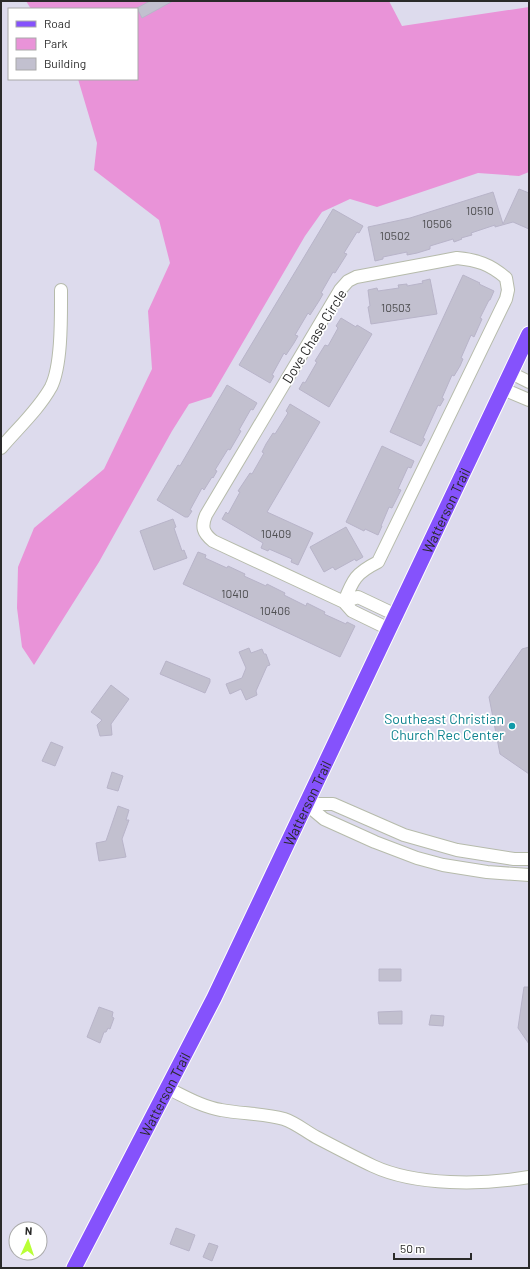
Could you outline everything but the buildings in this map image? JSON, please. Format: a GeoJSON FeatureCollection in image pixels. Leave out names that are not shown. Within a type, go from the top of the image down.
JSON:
{"type":"FeatureCollection","features":[{"type":"Feature","properties":{"kind":"main road","name":"Watterson Trail"},"geometry":{"type":"LineString","coordinates":[[74,1268],[214,998],[529,334]]}},
{"type":"Feature","properties":{"kind":"street","name":"Dove Chase Circle"},"geometry":{"type":"LineString","coordinates":[[344,602],[350,586],[355,579],[362,571],[378,562],[506,300],[508,290],[506,278],[487,264],[472,259],[457,258],[356,277],[348,282],[340,290],[203,522],[206,535],[213,541],[344,602],[352,611],[389,629]]}},
{"type":"Feature","properties":{"kind":"street"},"geometry":{"type":"LineString","coordinates":[[1,448],[42,401],[52,386],[58,362],[61,290]]}},
{"type":"Feature","properties":{"kind":"street"},"geometry":{"type":"LineString","coordinates":[[511,373],[529,382]]}},
{"type":"Feature","properties":{"kind":"street"},"geometry":{"type":"LineString","coordinates":[[503,389],[529,400]]}},
{"type":"Feature","properties":{"kind":"street"},"geometry":{"type":"LineString","coordinates":[[344,602],[358,598],[396,615]]}},
{"type":"Feature","properties":{"kind":"street"},"geometry":{"type":"LineString","coordinates":[[306,804],[333,804],[404,835],[457,850],[514,859],[529,859]]}},
{"type":"Feature","properties":{"kind":"street"},"geometry":{"type":"LineString","coordinates":[[306,804],[324,819],[417,858],[443,865],[487,872],[529,875]]}},
{"type":"Feature","properties":{"kind":"street"},"geometry":{"type":"LineString","coordinates":[[167,1088],[209,1107],[220,1110],[284,1119],[298,1125],[314,1136],[374,1167],[412,1178],[433,1182],[456,1182],[529,1177]]}},
{"type":"Feature","properties":{"kind":"green space"},"geometry":{"type":"Polygon","coordinates":[[[26,1],[389,1],[402,26],[529,7],[529,172],[519,176],[478,173],[377,207],[350,199],[322,212],[305,236],[211,397],[189,404],[172,431],[99,562],[34,665],[22,647],[17,608],[18,567],[34,528],[104,469],[152,369],[148,311],[170,263],[159,220],[94,170],[97,143],[78,80],[138,80],[138,8],[30,8],[26,1]]]}},
{"type":"Feature","properties":{"kind":"place","name":"Southeast Christian Church Rec Center"},"geometry":{"type":"Point","coordinates":[512,726]}}]}
